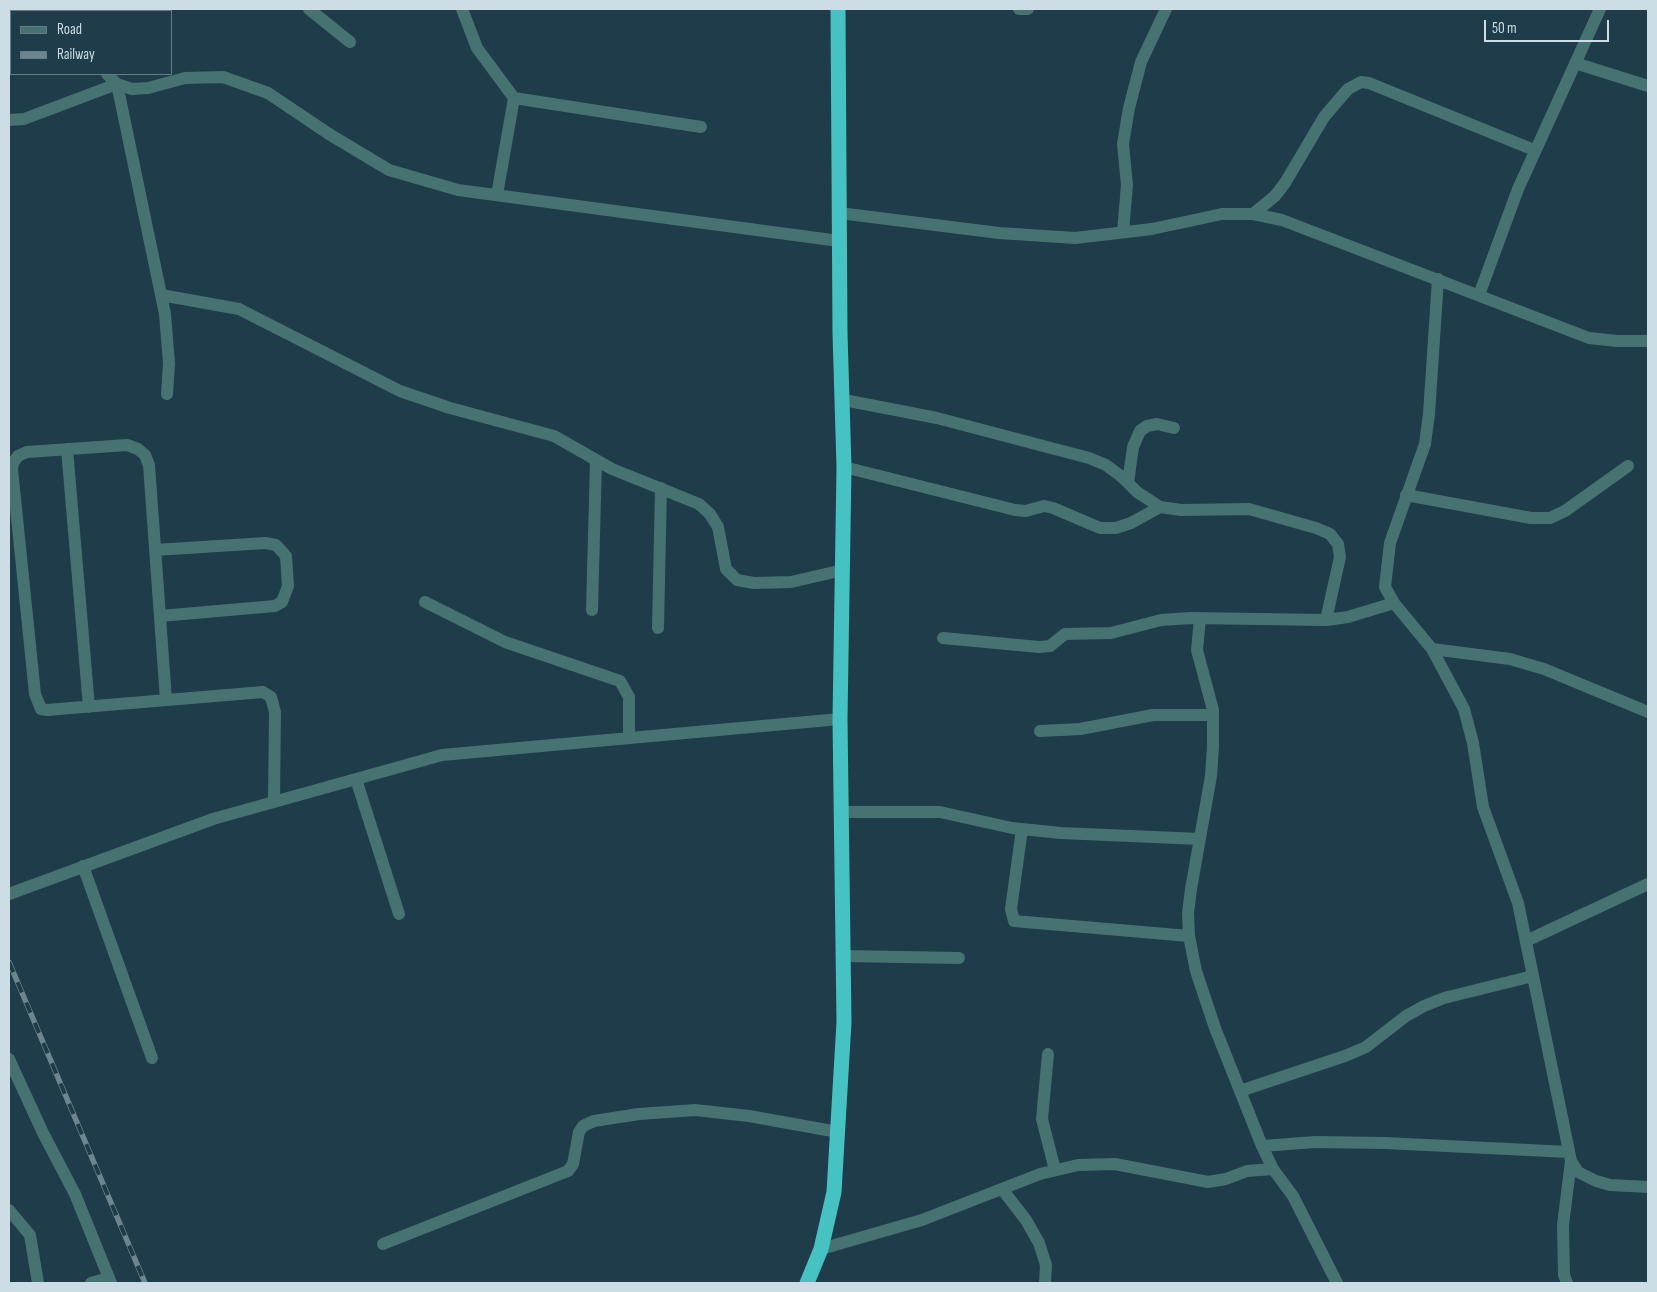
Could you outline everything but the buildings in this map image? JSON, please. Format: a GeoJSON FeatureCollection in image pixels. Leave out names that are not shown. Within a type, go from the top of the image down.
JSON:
{"type":"FeatureCollection","features":[{"type":"Feature","properties":{"kind":"highway"},"geometry":{"type":"LineString","coordinates":[[806,1283],[820,1249],[834,1192],[844,1022],[840,718],[844,400],[839,241],[838,9]]}},
{"type":"Feature","properties":{"kind":"street"},"geometry":{"type":"LineString","coordinates":[[309,9],[350,42]]}},
{"type":"Feature","properties":{"kind":"street"},"geometry":{"type":"LineString","coordinates":[[462,9],[477,48],[514,98],[701,127]]}},
{"type":"Feature","properties":{"kind":"street"},"geometry":{"type":"LineString","coordinates":[[1019,9],[1028,9]]}},
{"type":"Feature","properties":{"kind":"street"},"geometry":{"type":"LineString","coordinates":[[1123,232],[1126,185],[1124,144],[1130,108],[1141,62],[1166,9]]}},
{"type":"Feature","properties":{"kind":"street"},"geometry":{"type":"LineString","coordinates":[[1479,295],[1534,150],[1600,9]]}},
{"type":"Feature","properties":{"kind":"street"},"geometry":{"type":"LineString","coordinates":[[1575,63],[1648,86]]}},
{"type":"Feature","properties":{"kind":"street"},"geometry":{"type":"LineString","coordinates":[[108,75],[117,84],[132,89],[148,88],[185,78],[223,77],[268,93],[329,134],[389,170],[458,190],[839,241]]}},
{"type":"Feature","properties":{"kind":"street"},"geometry":{"type":"LineString","coordinates":[[1253,214],[1275,196],[1285,183],[1330,110],[1348,88],[1361,82],[1369,83],[1534,150]]}},
{"type":"Feature","properties":{"kind":"street"},"geometry":{"type":"LineString","coordinates":[[9,120],[24,120],[117,84]]}},
{"type":"Feature","properties":{"kind":"street"},"geometry":{"type":"LineString","coordinates":[[117,84],[162,296],[169,363],[167,394]]}},
{"type":"Feature","properties":{"kind":"street"},"geometry":{"type":"LineString","coordinates":[[497,195],[514,98]]}},
{"type":"Feature","properties":{"kind":"street"},"geometry":{"type":"LineString","coordinates":[[839,213],[999,234],[1075,238],[1152,229],[1222,214],[1253,214],[1282,220],[1589,338],[1617,342],[1648,341]]}},
{"type":"Feature","properties":{"kind":"street"},"geometry":{"type":"LineString","coordinates":[[1438,279],[1429,414],[1425,444],[1390,543],[1385,588],[1394,603],[1432,649],[1464,709],[1473,743],[1483,807],[1518,903],[1570,1157],[1578,1172],[1596,1181],[1610,1185],[1648,1187]]}},
{"type":"Feature","properties":{"kind":"street"},"geometry":{"type":"LineString","coordinates":[[162,296],[239,309],[400,391],[450,408],[554,436],[596,461],[699,504],[710,514],[718,527],[726,569],[737,580],[754,583],[791,582],[843,570]]}},
{"type":"Feature","properties":{"kind":"street"},"geometry":{"type":"LineString","coordinates":[[844,400],[938,418],[1089,458],[1106,465],[1148,500],[1160,506],[1181,510],[1249,509],[1270,513],[1330,534],[1338,544],[1340,557],[1326,620]]}},
{"type":"Feature","properties":{"kind":"street"},"geometry":{"type":"LineString","coordinates":[[1128,483],[1133,447],[1140,431],[1147,426],[1157,424],[1174,428]]}},
{"type":"Feature","properties":{"kind":"street"},"geometry":{"type":"LineString","coordinates":[[166,700],[149,465],[144,455],[138,449],[127,445],[28,452],[18,456],[13,463],[12,469],[37,703],[47,710],[263,692],[271,697],[275,712],[274,802]]}},
{"type":"Feature","properties":{"kind":"street"},"geometry":{"type":"LineString","coordinates":[[67,449],[89,706]]}},
{"type":"Feature","properties":{"kind":"street"},"geometry":{"type":"LineString","coordinates":[[592,610],[596,461]]}},
{"type":"Feature","properties":{"kind":"street"},"geometry":{"type":"LineString","coordinates":[[1406,495],[1531,518],[1550,518],[1565,511],[1628,466]]}},
{"type":"Feature","properties":{"kind":"street"},"geometry":{"type":"LineString","coordinates":[[844,467],[1014,510],[1026,510],[1044,506],[1053,508],[1100,528],[1116,528],[1131,523],[1160,506]]}},
{"type":"Feature","properties":{"kind":"street"},"geometry":{"type":"LineString","coordinates":[[658,628],[661,488]]}},
{"type":"Feature","properties":{"kind":"street"},"geometry":{"type":"LineString","coordinates":[[155,550],[266,543],[276,544],[283,550],[286,556],[288,586],[282,602],[275,606],[160,616]]}},
{"type":"Feature","properties":{"kind":"street"},"geometry":{"type":"LineString","coordinates":[[425,602],[505,642],[620,681],[629,697],[629,738]]}},
{"type":"Feature","properties":{"kind":"street"},"geometry":{"type":"LineString","coordinates":[[943,638],[1039,648],[1050,646],[1065,634],[1111,633],[1161,620],[1200,618],[1326,620],[1348,617],[1394,603]]}},
{"type":"Feature","properties":{"kind":"street"},"geometry":{"type":"LineString","coordinates":[[1200,618],[1197,650],[1213,715],[1211,776],[1188,913],[1189,936],[1196,971],[1215,1028],[1262,1146],[1274,1169],[1292,1196],[1337,1283]]}},
{"type":"Feature","properties":{"kind":"street"},"geometry":{"type":"LineString","coordinates":[[1432,649],[1510,660],[1544,669],[1648,712]]}},
{"type":"Feature","properties":{"kind":"street"},"geometry":{"type":"LineString","coordinates":[[1040,731],[1080,729],[1153,715],[1213,715]]}},
{"type":"Feature","properties":{"kind":"street"},"geometry":{"type":"LineString","coordinates":[[9,894],[213,819],[442,754],[840,718]]}},
{"type":"Feature","properties":{"kind":"street"},"geometry":{"type":"LineString","coordinates":[[356,779],[399,914]]}},
{"type":"Feature","properties":{"kind":"street"},"geometry":{"type":"LineString","coordinates":[[842,812],[940,812],[1022,828],[1106,836],[1200,839]]}},
{"type":"Feature","properties":{"kind":"street"},"geometry":{"type":"LineString","coordinates":[[1022,828],[1011,909],[1014,921],[1189,936]]}},
{"type":"Feature","properties":{"kind":"street"},"geometry":{"type":"LineString","coordinates":[[84,866],[152,1058]]}},
{"type":"Feature","properties":{"kind":"street"},"geometry":{"type":"LineString","coordinates":[[1526,941],[1648,884]]}},
{"type":"Feature","properties":{"kind":"street"},"geometry":{"type":"LineString","coordinates":[[843,956],[959,958]]}},
{"type":"Feature","properties":{"kind":"street"},"geometry":{"type":"LineString","coordinates":[[1240,1091],[1345,1056],[1366,1047],[1406,1016],[1444,998],[1533,976]]}},
{"type":"Feature","properties":{"kind":"street"},"geometry":{"type":"LineString","coordinates":[[1048,1054],[1042,1119],[1055,1170]]}},
{"type":"Feature","properties":{"kind":"street"},"geometry":{"type":"LineString","coordinates":[[9,1059],[43,1133],[75,1194],[110,1280],[91,1283]]}},
{"type":"Feature","properties":{"kind":"street"},"geometry":{"type":"LineString","coordinates":[[383,1244],[568,1171],[573,1164],[579,1132],[583,1126],[594,1121],[640,1114],[695,1110],[749,1116],[838,1132]]}},
{"type":"Feature","properties":{"kind":"street"},"geometry":{"type":"LineString","coordinates":[[1262,1146],[1315,1142],[1385,1143],[1570,1157]]}},
{"type":"Feature","properties":{"kind":"street"},"geometry":{"type":"LineString","coordinates":[[1567,1283],[1564,1275],[1563,1225],[1570,1157]]}},
{"type":"Feature","properties":{"kind":"street"},"geometry":{"type":"LineString","coordinates":[[820,1249],[922,1220],[1002,1188],[1055,1170],[1078,1165],[1115,1164],[1208,1182],[1226,1180],[1247,1171],[1274,1169]]}},
{"type":"Feature","properties":{"kind":"street"},"geometry":{"type":"LineString","coordinates":[[1002,1188],[1026,1220],[1039,1244],[1046,1265],[1045,1283]]}},
{"type":"Feature","properties":{"kind":"street"},"geometry":{"type":"LineString","coordinates":[[9,1210],[30,1235],[38,1283]]}},
{"type":"Feature","properties":{"kind":"railway"},"geometry":{"type":"LineString","coordinates":[[9,962],[145,1283]]}}]}
